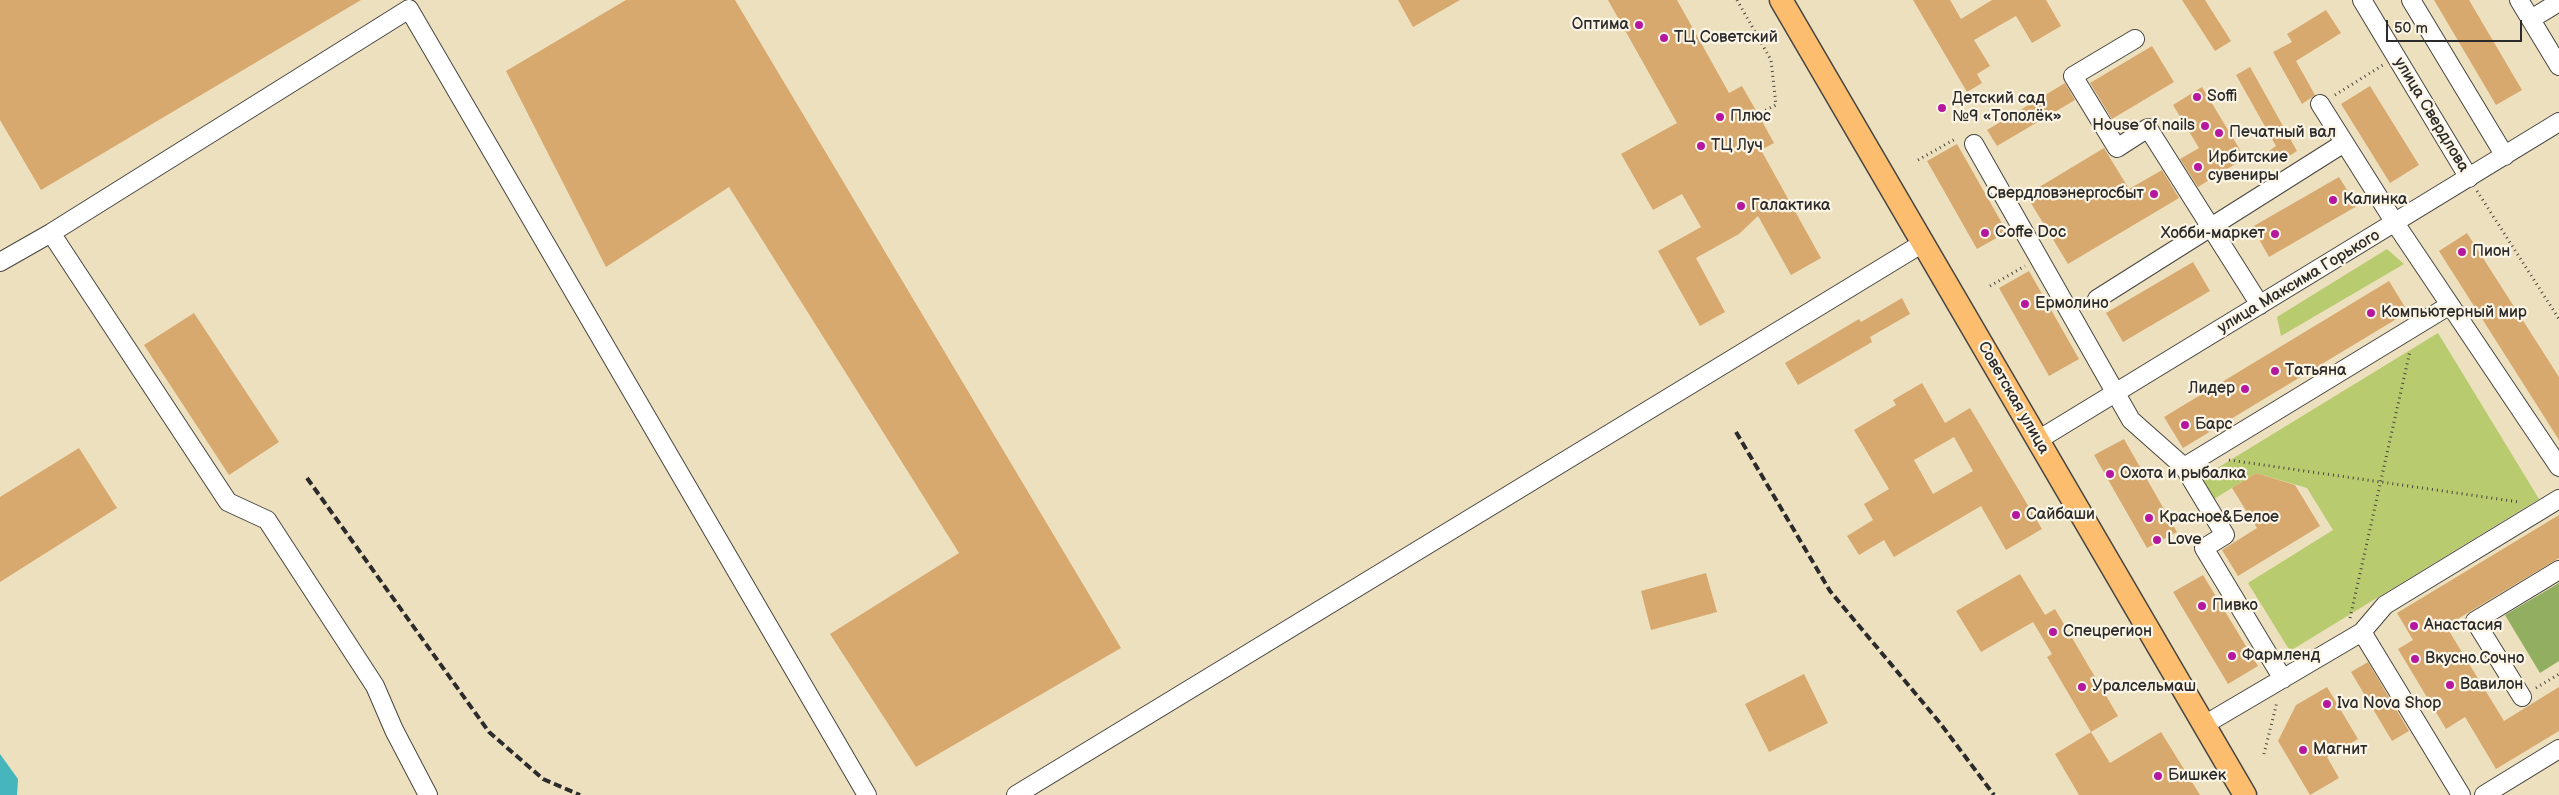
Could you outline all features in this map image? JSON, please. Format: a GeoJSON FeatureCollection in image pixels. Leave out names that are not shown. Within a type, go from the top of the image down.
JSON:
{"type":"FeatureCollection","features":[{"type":"Feature","properties":{"kind":"main road","name":"Советская улица"},"geometry":{"type":"LineString","coordinates":[[1781,0],[2245,795]]}},
{"type":"Feature","properties":{"kind":"street","name":"улица Свердлова"},"geometry":{"type":"LineString","coordinates":[[2362,0],[2469,178]]}},
{"type":"Feature","properties":{"kind":"street"},"geometry":{"type":"LineString","coordinates":[[2411,0],[2505,156]]}},
{"type":"Feature","properties":{"kind":"street"},"geometry":{"type":"LineString","coordinates":[[2519,0],[2559,66]]}},
{"type":"Feature","properties":{"kind":"street"},"geometry":{"type":"LineString","coordinates":[[2531,19],[2559,2]]}},
{"type":"Feature","properties":{"kind":"street"},"geometry":{"type":"LineString","coordinates":[[0,262],[51,233],[409,9],[867,795]]}},
{"type":"Feature","properties":{"kind":"street"},"geometry":{"type":"LineString","coordinates":[[2135,39],[2073,76],[2117,148],[2148,128],[2260,305]]}},
{"type":"Feature","properties":{"kind":"street"},"geometry":{"type":"LineString","coordinates":[[2320,104],[2395,223],[2559,467]]}},
{"type":"Feature","properties":{"kind":"street","name":"улица Максима Горького"},"geometry":{"type":"LineString","coordinates":[[2038,440],[2559,122]]}},
{"type":"Feature","properties":{"kind":"street"},"geometry":{"type":"LineString","coordinates":[[2097,299],[2344,143]]}},
{"type":"Feature","properties":{"kind":"street"},"geometry":{"type":"LineString","coordinates":[[1974,144],[2131,420],[2184,468],[2225,535],[2204,548],[2283,679]]}},
{"type":"Feature","properties":{"kind":"street"},"geometry":{"type":"LineString","coordinates":[[51,233],[228,502],[267,520],[375,686],[394,730],[428,795]]}},
{"type":"Feature","properties":{"kind":"street"},"geometry":{"type":"LineString","coordinates":[[1016,795],[1923,243]]}},
{"type":"Feature","properties":{"kind":"street"},"geometry":{"type":"LineString","coordinates":[[2184,468],[2450,305]]}},
{"type":"Feature","properties":{"kind":"street"},"geometry":{"type":"LineString","coordinates":[[2204,725],[2362,632],[2385,605],[2553,503]]}},
{"type":"Feature","properties":{"kind":"street"},"geometry":{"type":"LineString","coordinates":[[2522,697],[2475,621],[2559,570]]}},
{"type":"Feature","properties":{"kind":"street"},"geometry":{"type":"LineString","coordinates":[[2362,632],[2461,795]]}},
{"type":"Feature","properties":{"kind":"street"},"geometry":{"type":"LineString","coordinates":[[2484,795],[2559,750]]}},
{"type":"Feature","properties":{"kind":"path"},"geometry":{"type":"LineString","coordinates":[[1737,0],[1771,60],[1776,104],[1758,114]]}},
{"type":"Feature","properties":{"kind":"path"},"geometry":{"type":"LineString","coordinates":[[2320,104],[2396,56]]}},
{"type":"Feature","properties":{"kind":"path"},"geometry":{"type":"LineString","coordinates":[[1918,160],[1968,132],[1974,144]]}},
{"type":"Feature","properties":{"kind":"path"},"geometry":{"type":"LineString","coordinates":[[2469,178],[2559,319]]}},
{"type":"Feature","properties":{"kind":"path"},"geometry":{"type":"LineString","coordinates":[[1990,286],[2039,258]]}},
{"type":"Feature","properties":{"kind":"path"},"geometry":{"type":"LineString","coordinates":[[2344,643],[2416,326]]}},
{"type":"Feature","properties":{"kind":"path"},"geometry":{"type":"LineString","coordinates":[[2202,456],[2380,482],[2553,503]]}},
{"type":"Feature","properties":{"kind":"path"},"geometry":{"type":"LineString","coordinates":[[2522,697],[2559,674]]}},
{"type":"Feature","properties":{"kind":"path"},"geometry":{"type":"LineString","coordinates":[[2264,754],[2283,679]]}},
{"type":"Feature","properties":{"kind":"green space"},"geometry":{"type":"Polygon","coordinates":[[[2387,249],[2404,264],[2281,336],[2277,317],[2387,249]]]}},
{"type":"Feature","properties":{"kind":"green space"},"geometry":{"type":"Polygon","coordinates":[[[2438,333],[2539,499],[2290,651],[2248,583],[2333,530],[2307,488],[2256,473],[2214,499],[2201,478],[2438,333]]]}},
{"type":"Feature","properties":{"kind":"green space"},"geometry":{"type":"Polygon","coordinates":[[[2559,583],[2559,661],[2540,673],[2505,615],[2559,583]]]}},
{"type":"Feature","properties":{"kind":"water"},"geometry":{"type":"Polygon","coordinates":[[[0,754],[18,779],[17,795],[0,795],[0,754]]]}},
{"type":"Feature","properties":{"kind":"building"},"geometry":{"type":"Polygon","coordinates":[[[0,0],[361,0],[41,190],[0,120],[0,0]]]}},
{"type":"Feature","properties":{"kind":"building"},"geometry":{"type":"Polygon","coordinates":[[[626,0],[735,0],[1121,648],[916,767],[830,634],[959,553],[729,187],[606,267],[506,71],[626,0]]]}},
{"type":"Feature","properties":{"kind":"building"},"geometry":{"type":"Polygon","coordinates":[[[1398,0],[1460,0],[1413,27],[1398,0]]]}},
{"type":"Feature","properties":{"kind":"building"},"geometry":{"type":"Polygon","coordinates":[[[1608,0],[1677,0],[1729,93],[1742,86],[1758,114],[1774,143],[1761,150],[1821,258],[1791,275],[1758,216],[1739,234],[1696,258],[1725,312],[1700,326],[1658,251],[1701,227],[1682,194],[1653,210],[1621,154],[1677,123],[1608,0]]]}},
{"type":"Feature","properties":{"kind":"building"},"geometry":{"type":"Polygon","coordinates":[[[1913,0],[1950,0],[1961,19],[1992,0],[2046,0],[2061,26],[2032,43],[2016,16],[1974,40],[1990,66],[1977,74],[1982,83],[1967,92],[1913,0]]]}},
{"type":"Feature","properties":{"kind":"building"},"geometry":{"type":"Polygon","coordinates":[[[2182,0],[2205,0],[2231,41],[2215,51],[2182,0]]]}},
{"type":"Feature","properties":{"kind":"building"},"geometry":{"type":"Polygon","coordinates":[[[2434,0],[2469,0],[2522,90],[2496,105],[2434,0]]]}},
{"type":"Feature","properties":{"kind":"building"},"geometry":{"type":"Polygon","coordinates":[[[2326,10],[2341,33],[2296,61],[2315,95],[2302,104],[2273,52],[2292,42],[2287,34],[2326,10]]]}},
{"type":"Feature","properties":{"kind":"building"},"geometry":{"type":"Polygon","coordinates":[[[2152,46],[2174,82],[2112,119],[2090,83],[2152,46]]]}},
{"type":"Feature","properties":{"kind":"building"},"geometry":{"type":"Polygon","coordinates":[[[2250,67],[2297,151],[2277,164],[2269,151],[2276,146],[2236,75],[2250,67]]]}},
{"type":"Feature","properties":{"kind":"building"},"geometry":{"type":"Polygon","coordinates":[[[2065,83],[2075,100],[1997,146],[1987,130],[2065,83]]]}},
{"type":"Feature","properties":{"kind":"building"},"geometry":{"type":"Polygon","coordinates":[[[2370,86],[2419,165],[2390,183],[2341,104],[2370,86]]]}},
{"type":"Feature","properties":{"kind":"building"},"geometry":{"type":"Polygon","coordinates":[[[2202,87],[2245,158],[2198,187],[2180,159],[2199,148],[2173,105],[2202,87]]]}},
{"type":"Feature","properties":{"kind":"building"},"geometry":{"type":"Polygon","coordinates":[[[1957,144],[2007,232],[1977,249],[1927,161],[1957,144]]]}},
{"type":"Feature","properties":{"kind":"building"},"geometry":{"type":"Polygon","coordinates":[[[2104,148],[2129,189],[2162,170],[2179,198],[2068,264],[2026,195],[2104,148]]]}},
{"type":"Feature","properties":{"kind":"building"},"geometry":{"type":"Polygon","coordinates":[[[2339,177],[2357,206],[2269,257],[2252,227],[2339,177]]]}},
{"type":"Feature","properties":{"kind":"building"},"geometry":{"type":"Polygon","coordinates":[[[2467,233],[2559,377],[2559,440],[2439,251],[2467,233]]]}},
{"type":"Feature","properties":{"kind":"building"},"geometry":{"type":"Polygon","coordinates":[[[2193,262],[2210,291],[2123,342],[2106,313],[2193,262]]]}},
{"type":"Feature","properties":{"kind":"building"},"geometry":{"type":"Polygon","coordinates":[[[2029,271],[2079,359],[2049,376],[1999,288],[2029,271]]]}},
{"type":"Feature","properties":{"kind":"building"},"geometry":{"type":"Polygon","coordinates":[[[2389,281],[2408,312],[2183,448],[2164,417],[2389,281]]]}},
{"type":"Feature","properties":{"kind":"building"},"geometry":{"type":"Polygon","coordinates":[[[1902,298],[1910,314],[1870,337],[1872,342],[1798,385],[1785,363],[1859,319],[1861,322],[1902,298]]]}},
{"type":"Feature","properties":{"kind":"building"},"geometry":{"type":"Polygon","coordinates":[[[194,313],[279,442],[229,475],[144,345],[194,313]]]}},
{"type":"Feature","properties":{"kind":"building"},"geometry":{"type":"Polygon","coordinates":[[[1922,383],[1945,423],[1970,408],[2042,529],[2006,550],[1981,506],[1894,557],[1884,540],[1859,555],[1847,536],[1873,520],[1864,504],[1889,489],[1854,430],[1896,405],[1893,400],[1922,383]],[[1954,437],[1914,460],[1933,494],[1973,471],[1954,437]]]}},
{"type":"Feature","properties":{"kind":"building"},"geometry":{"type":"Polygon","coordinates":[[[2124,439],[2177,532],[2147,548],[2094,455],[2124,439]]]}},
{"type":"Feature","properties":{"kind":"building"},"geometry":{"type":"Polygon","coordinates":[[[79,448],[117,508],[0,582],[0,497],[79,448]]]}},
{"type":"Feature","properties":{"kind":"building"},"geometry":{"type":"Polygon","coordinates":[[[2256,473],[2295,485],[2320,526],[2238,576],[2222,550],[2257,528],[2232,488],[2256,473]]]}},
{"type":"Feature","properties":{"kind":"building"},"geometry":{"type":"Polygon","coordinates":[[[2559,515],[2559,558],[2446,626],[2504,721],[2559,687],[2559,731],[2496,769],[2465,717],[2446,729],[2398,649],[2413,640],[2397,613],[2559,515]]]}},
{"type":"Feature","properties":{"kind":"building"},"geometry":{"type":"Polygon","coordinates":[[[1706,573],[1717,612],[1651,630],[1641,591],[1706,573]]]}},
{"type":"Feature","properties":{"kind":"building"},"geometry":{"type":"Polygon","coordinates":[[[2020,574],[2045,615],[2055,609],[2118,716],[2091,732],[2047,657],[2052,654],[2033,622],[1981,652],[1956,611],[2020,574]]]}},
{"type":"Feature","properties":{"kind":"building"},"geometry":{"type":"Polygon","coordinates":[[[2203,575],[2258,666],[2228,684],[2173,592],[2203,575]]]}},
{"type":"Feature","properties":{"kind":"building"},"geometry":{"type":"Polygon","coordinates":[[[2368,662],[2409,731],[2392,741],[2351,672],[2368,662]]]}},
{"type":"Feature","properties":{"kind":"building"},"geometry":{"type":"Polygon","coordinates":[[[1804,674],[1828,723],[1769,752],[1745,704],[1804,674]]]}},
{"type":"Feature","properties":{"kind":"building"},"geometry":{"type":"Polygon","coordinates":[[[2327,687],[2358,739],[2327,757],[2339,778],[2310,795],[2278,741],[2296,705],[2327,687]]]}},
{"type":"Feature","properties":{"kind":"building"},"geometry":{"type":"Polygon","coordinates":[[[2091,732],[2110,763],[2161,732],[2200,795],[2079,795],[2055,754],[2091,732]]]}},
{"type":"Feature","properties":{"kind":"railway"},"geometry":{"type":"LineString","coordinates":[[1736,432],[1830,591],[1940,723],[1994,795]]}},
{"type":"Feature","properties":{"kind":"railway"},"geometry":{"type":"LineString","coordinates":[[307,478],[489,732],[543,779],[580,795]]}},
{"type":"Feature","properties":{"kind":"place","name":"Оптима"},"geometry":{"type":"Point","coordinates":[1639,25]}},
{"type":"Feature","properties":{"kind":"place","name":"ТЦ Советский"},"geometry":{"type":"Point","coordinates":[1664,38]}},
{"type":"Feature","properties":{"kind":"place","name":"Soffi"},"geometry":{"type":"Point","coordinates":[2197,97]}},
{"type":"Feature","properties":{"kind":"place","name":"Детский сад №9 «Тополёк»"},"geometry":{"type":"Point","coordinates":[1942,108]}},
{"type":"Feature","properties":{"kind":"place","name":"Плюс"},"geometry":{"type":"Point","coordinates":[1720,117]}},
{"type":"Feature","properties":{"kind":"place","name":"House of nails"},"geometry":{"type":"Point","coordinates":[2205,126]}},
{"type":"Feature","properties":{"kind":"place","name":"Печатный вал"},"geometry":{"type":"Point","coordinates":[2219,133]}},
{"type":"Feature","properties":{"kind":"place","name":"ТЦ Луч"},"geometry":{"type":"Point","coordinates":[1701,146]}},
{"type":"Feature","properties":{"kind":"place","name":"Ирбитские сувениры"},"geometry":{"type":"Point","coordinates":[2198,167]}},
{"type":"Feature","properties":{"kind":"place","name":"Свердловэнергосбыт"},"geometry":{"type":"Point","coordinates":[2154,194]}},
{"type":"Feature","properties":{"kind":"place","name":"Калинка"},"geometry":{"type":"Point","coordinates":[2333,200]}},
{"type":"Feature","properties":{"kind":"place","name":"Галактика"},"geometry":{"type":"Point","coordinates":[1741,206]}},
{"type":"Feature","properties":{"kind":"place","name":"Coffe Doc"},"geometry":{"type":"Point","coordinates":[1985,233]}},
{"type":"Feature","properties":{"kind":"place","name":"Хобби-маркет"},"geometry":{"type":"Point","coordinates":[2275,234]}},
{"type":"Feature","properties":{"kind":"place","name":"Пион"},"geometry":{"type":"Point","coordinates":[2462,252]}},
{"type":"Feature","properties":{"kind":"place","name":"Ермолино"},"geometry":{"type":"Point","coordinates":[2025,304]}},
{"type":"Feature","properties":{"kind":"place","name":"Компьютерный мир"},"geometry":{"type":"Point","coordinates":[2371,313]}},
{"type":"Feature","properties":{"kind":"place","name":"Татьяна"},"geometry":{"type":"Point","coordinates":[2275,371]}},
{"type":"Feature","properties":{"kind":"place","name":"Лидер"},"geometry":{"type":"Point","coordinates":[2245,389]}},
{"type":"Feature","properties":{"kind":"place","name":"Барс"},"geometry":{"type":"Point","coordinates":[2185,425]}},
{"type":"Feature","properties":{"kind":"place","name":"Охота и рыбалка"},"geometry":{"type":"Point","coordinates":[2110,474]}},
{"type":"Feature","properties":{"kind":"place","name":"Сайбаши"},"geometry":{"type":"Point","coordinates":[2016,515]}},
{"type":"Feature","properties":{"kind":"place","name":"Красное&Белое"},"geometry":{"type":"Point","coordinates":[2149,518]}},
{"type":"Feature","properties":{"kind":"place","name":"Love"},"geometry":{"type":"Point","coordinates":[2157,540]}},
{"type":"Feature","properties":{"kind":"place","name":"Пивко"},"geometry":{"type":"Point","coordinates":[2202,606]}},
{"type":"Feature","properties":{"kind":"place","name":"Анастасия"},"geometry":{"type":"Point","coordinates":[2414,626]}},
{"type":"Feature","properties":{"kind":"place","name":"Спецрегион"},"geometry":{"type":"Point","coordinates":[2053,632]}},
{"type":"Feature","properties":{"kind":"place","name":"Фармленд"},"geometry":{"type":"Point","coordinates":[2232,656]}},
{"type":"Feature","properties":{"kind":"place","name":"Вкусно.Сочно"},"geometry":{"type":"Point","coordinates":[2415,659]}},
{"type":"Feature","properties":{"kind":"place","name":"Вавилон"},"geometry":{"type":"Point","coordinates":[2450,685]}},
{"type":"Feature","properties":{"kind":"place","name":"Уралсельмаш"},"geometry":{"type":"Point","coordinates":[2082,687]}},
{"type":"Feature","properties":{"kind":"place","name":"Iva Nova Shop"},"geometry":{"type":"Point","coordinates":[2327,704]}},
{"type":"Feature","properties":{"kind":"place","name":"Магнит"},"geometry":{"type":"Point","coordinates":[2303,750]}},
{"type":"Feature","properties":{"kind":"place","name":"Бишкек"},"geometry":{"type":"Point","coordinates":[2158,776]}}]}
